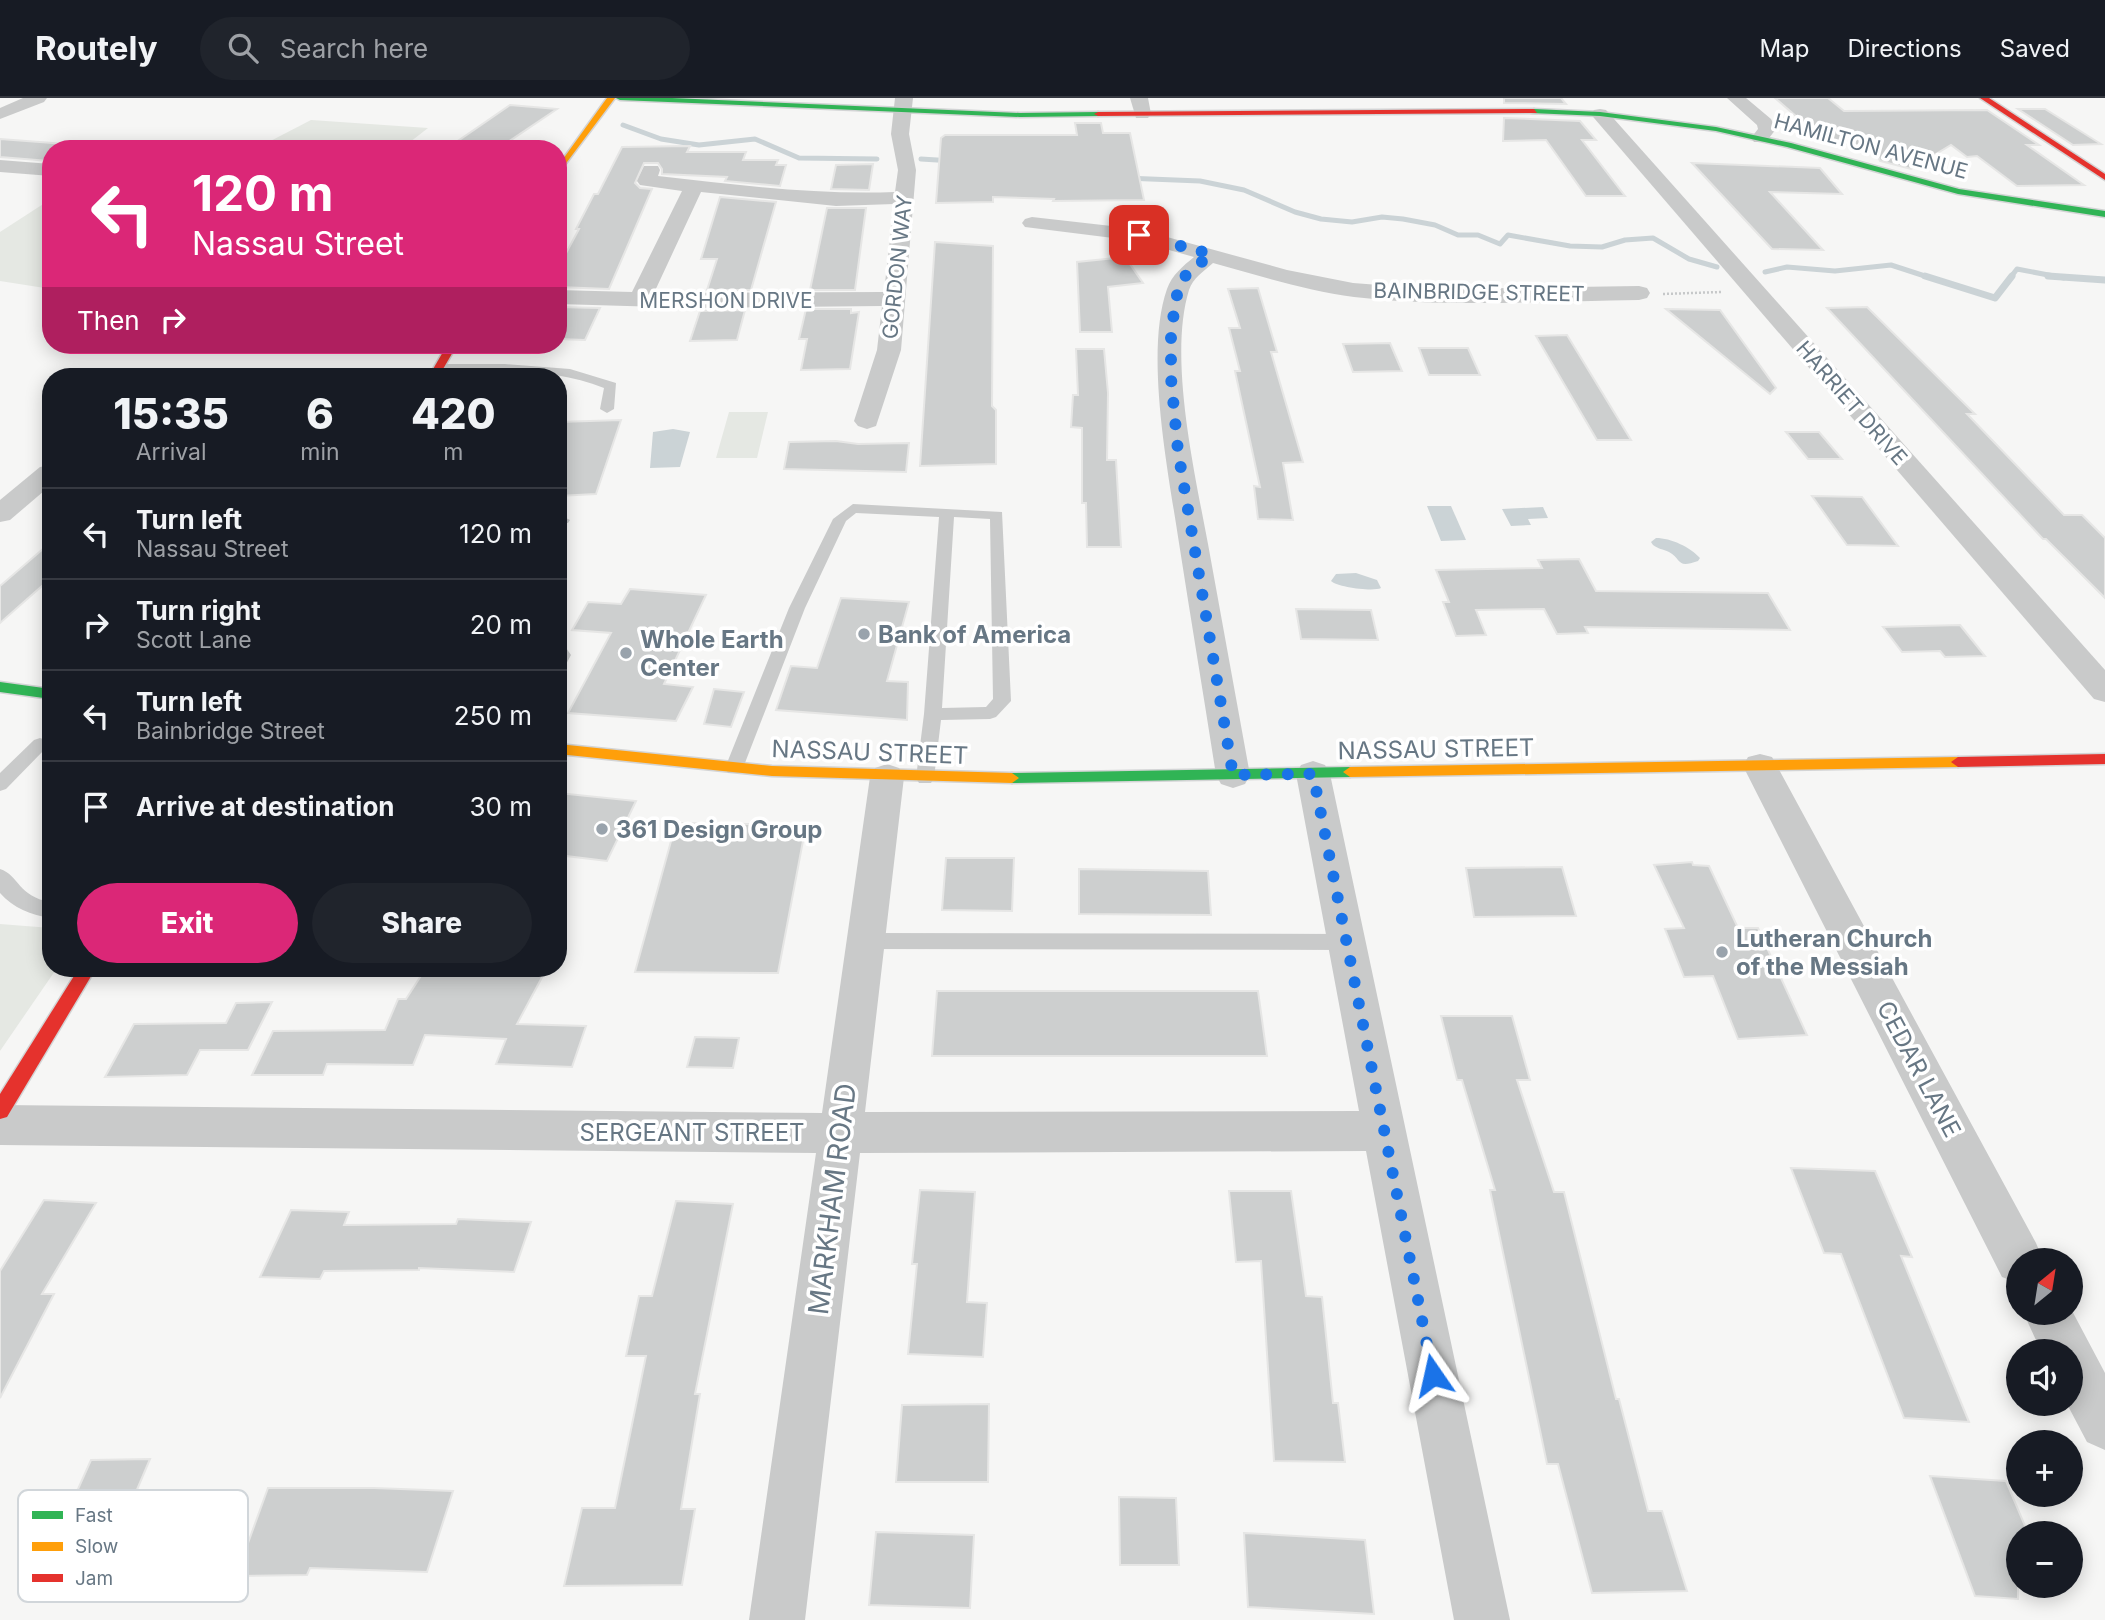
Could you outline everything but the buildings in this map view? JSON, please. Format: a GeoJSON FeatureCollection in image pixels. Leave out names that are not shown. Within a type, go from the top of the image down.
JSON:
{"type":"FeatureCollection","features":[{"type":"Feature","properties":{"kind":"street"},"geometry":{"type":"LineString","coordinates":[[0,114],[38,98]]}},
{"type":"Feature","properties":{"kind":"street"},"geometry":{"type":"LineString","coordinates":[[567,159],[611,98]]}},
{"type":"Feature","properties":{"kind":"street","name":"HAMILTON AVENUE"},"geometry":{"type":"LineString","coordinates":[[620,98],[903,104],[1020,116],[1140,106],[1508,110],[1600,114],[1668,121],[1760,138],[1958,191],[2105,214]]}},
{"type":"Feature","properties":{"kind":"street"},"geometry":{"type":"LineString","coordinates":[[1737,98],[1765,123],[1767,129],[1760,138]]}},
{"type":"Feature","properties":{"kind":"street"},"geometry":{"type":"LineString","coordinates":[[1984,98],[2105,178]]}},
{"type":"Feature","properties":{"kind":"street","name":"GORDON WAY"},"geometry":{"type":"LineString","coordinates":[[867,421],[889,350],[907,158],[900,134],[903,104]]}},
{"type":"Feature","properties":{"kind":"street","name":"HARRIET DRIVE"},"geometry":{"type":"LineString","coordinates":[[1600,114],[2105,691]]}},
{"type":"Feature","properties":{"kind":"street"},"geometry":{"type":"LineString","coordinates":[[0,166],[42,169]]}},
{"type":"Feature","properties":{"kind":"street"},"geometry":{"type":"LineString","coordinates":[[651,170],[647,181],[836,200],[904,198]]}},
{"type":"Feature","properties":{"kind":"street"},"geometry":{"type":"LineString","coordinates":[[640,300],[694,186]]}},
{"type":"Feature","properties":{"kind":"street","name":"BAINBRIDGE STREET"},"geometry":{"type":"LineString","coordinates":[[1032,223],[1139,235],[1318,284],[1395,294],[1647,293]]}},
{"type":"Feature","properties":{"kind":"street"},"geometry":{"type":"LineString","coordinates":[[1211,254],[1186,275],[1178,289],[1171,331],[1171,378],[1178,451],[1233,775]]}},
{"type":"Feature","properties":{"kind":"street","name":"MERSHON DRIVE"},"geometry":{"type":"LineString","coordinates":[[567,297],[640,300],[893,299]]}},
{"type":"Feature","properties":{"kind":"street"},"geometry":{"type":"LineString","coordinates":[[0,514],[42,473]]}},
{"type":"Feature","properties":{"kind":"street"},"geometry":{"type":"LineString","coordinates":[[0,687],[42,693]]}},
{"type":"Feature","properties":{"kind":"street","name":"NASSAU STREET"},"geometry":{"type":"LineString","coordinates":[[567,750],[734,768],[925,778],[2105,760]]}},
{"type":"Feature","properties":{"kind":"street","name":"CEDAR LANE"},"geometry":{"type":"LineString","coordinates":[[1760,766],[2013,1248]]}},
{"type":"Feature","properties":{"kind":"street"},"geometry":{"type":"LineString","coordinates":[[1313,774],[1482,1620]]}},
{"type":"Feature","properties":{"kind":"street","name":"MARKHAM ROAD"},"geometry":{"type":"LineString","coordinates":[[777,1620],[887,777]]}},
{"type":"Feature","properties":{"kind":"street"},"geometry":{"type":"LineString","coordinates":[[0,1111],[82,977]]}},
{"type":"Feature","properties":{"kind":"street","name":"SERGEANT STREET"},"geometry":{"type":"LineString","coordinates":[[0,1125],[840,1133],[1385,1131]]}},
{"type":"Feature","properties":{"kind":"street"},"geometry":{"type":"LineString","coordinates":[[2083,1383],[2105,1424]]}},
{"type":"Feature","properties":{"kind":"lane"},"geometry":{"type":"LineString","coordinates":[[567,375],[591,377],[611,386],[607,409]]}},
{"type":"Feature","properties":{"kind":"lane"},"geometry":{"type":"LineString","coordinates":[[734,768],[797,608],[840,519],[853,508],[997,515],[1002,701],[989,713],[933,714]]}},
{"type":"Feature","properties":{"kind":"lane"},"geometry":{"type":"LineString","coordinates":[[925,778],[933,714],[947,513]]}},
{"type":"Feature","properties":{"kind":"lane"},"geometry":{"type":"LineString","coordinates":[[0,784],[40,744]]}},
{"type":"Feature","properties":{"kind":"lane"},"geometry":{"type":"LineString","coordinates":[[0,877],[9,894],[42,909]]}},
{"type":"Feature","properties":{"kind":"lane"},"geometry":{"type":"LineString","coordinates":[[866,941],[1347,942]]}},
{"type":"Feature","properties":{"kind":"path"},"geometry":{"type":"LineString","coordinates":[[1647,293],[1727,292]]}},
{"type":"Feature","properties":{"kind":"shaded area"},"geometry":{"type":"Polygon","coordinates":[[[311,120],[428,128],[413,140],[272,140],[311,120]]]}},
{"type":"Feature","properties":{"kind":"shaded area"},"geometry":{"type":"Polygon","coordinates":[[[42,205],[42,288],[0,281],[0,232],[42,205]]]}},
{"type":"Feature","properties":{"kind":"shaded area"},"geometry":{"type":"Polygon","coordinates":[[[729,412],[768,412],[757,458],[716,458],[729,412]]]}},
{"type":"Feature","properties":{"kind":"shaded area"},"geometry":{"type":"Polygon","coordinates":[[[673,429],[690,432],[680,467],[650,468],[653,432],[673,429]]]}},
{"type":"Feature","properties":{"kind":"shaded area"},"geometry":{"type":"Polygon","coordinates":[[[1427,506],[1451,506],[1466,540],[1441,541],[1427,506]]]}},
{"type":"Feature","properties":{"kind":"shaded area"},"geometry":{"type":"Polygon","coordinates":[[[1543,507],[1548,518],[1528,519],[1531,525],[1511,526],[1502,509],[1543,507]]]}},
{"type":"Feature","properties":{"kind":"shaded area"},"geometry":{"type":"Polygon","coordinates":[[[1656,538],[1680,544],[1700,558],[1698,561],[1683,564],[1669,552],[1653,545],[1651,542],[1656,538]]]}},
{"type":"Feature","properties":{"kind":"shaded area"},"geometry":{"type":"Polygon","coordinates":[[[1356,573],[1377,580],[1381,588],[1355,588],[1331,581],[1336,574],[1356,573]]]}},
{"type":"Feature","properties":{"kind":"shaded area"},"geometry":{"type":"Polygon","coordinates":[[[0,924],[42,927],[42,977],[51,977],[0,1051],[0,924]]]}},
{"type":"Feature","properties":{"kind":"waterway"},"geometry":{"type":"LineString","coordinates":[[623,125],[661,139],[699,145],[755,139],[799,158],[877,159]]}},
{"type":"Feature","properties":{"kind":"waterway"},"geometry":{"type":"LineString","coordinates":[[921,159],[953,161]]}},
{"type":"Feature","properties":{"kind":"waterway"},"geometry":{"type":"LineString","coordinates":[[1125,178],[1200,181],[1244,190],[1295,212],[1321,219],[1352,222],[1382,217],[1403,219],[1435,225],[1458,235],[1478,235],[1500,244],[1508,235],[1570,246],[1602,247],[1625,240],[1653,238],[1689,259],[1717,267]]}},
{"type":"Feature","properties":{"kind":"waterway"},"geometry":{"type":"LineString","coordinates":[[1765,272],[1787,267],[1835,271],[1891,265],[1931,278]]}},
{"type":"Feature","properties":{"kind":"waterway"},"geometry":{"type":"LineString","coordinates":[[2010,278],[2017,269],[2057,277]]}},
{"type":"Feature","properties":{"kind":"waterway"},"geometry":{"type":"LineString","coordinates":[[1925,276],[1995,298],[2012,276]]}},
{"type":"Feature","properties":{"kind":"waterway"},"geometry":{"type":"LineString","coordinates":[[2048,276],[2057,277]]}},
{"type":"Feature","properties":{"kind":"waterway"},"geometry":{"type":"LineString","coordinates":[[2057,277],[2105,280]]}},
{"type":"Feature","properties":{"kind":"waterway"},"geometry":{"type":"LineString","coordinates":[[2057,277],[2064,278]]}},
{"type":"Feature","properties":{"kind":"traffic: fast"},"geometry":{"type":"LineString","coordinates":[[620,98],[1020,115],[1098,114]]}},
{"type":"Feature","properties":{"kind":"traffic: fast"},"geometry":{"type":"LineString","coordinates":[[1534,111],[1600,114],[1716,129],[1788,145],[1958,191],[2105,214]]}},
{"type":"Feature","properties":{"kind":"traffic: fast"},"geometry":{"type":"LineString","coordinates":[[0,687],[42,693]]}},
{"type":"Feature","properties":{"kind":"traffic: fast"},"geometry":{"type":"LineString","coordinates":[[1012,778],[1350,772]]}},
{"type":"Feature","properties":{"kind":"traffic: slow"},"geometry":{"type":"LineString","coordinates":[[567,159],[611,98]]}},
{"type":"Feature","properties":{"kind":"traffic: slow"},"geometry":{"type":"LineString","coordinates":[[567,750],[772,771],[1012,778]]}},
{"type":"Feature","properties":{"kind":"traffic: slow"},"geometry":{"type":"LineString","coordinates":[[1350,772],[1958,762]]}},
{"type":"Feature","properties":{"kind":"traffic: jam"},"geometry":{"type":"LineString","coordinates":[[1984,98],[2105,178]]}},
{"type":"Feature","properties":{"kind":"traffic: jam"},"geometry":{"type":"LineString","coordinates":[[1098,114],[1534,111]]}},
{"type":"Feature","properties":{"kind":"traffic: jam"},"geometry":{"type":"LineString","coordinates":[[439,368],[447,354]]}},
{"type":"Feature","properties":{"kind":"traffic: jam"},"geometry":{"type":"LineString","coordinates":[[1958,762],[2105,759]]}},
{"type":"Feature","properties":{"kind":"traffic: jam"},"geometry":{"type":"LineString","coordinates":[[0,1111],[82,977]]}},
{"type":"Feature","properties":{"kind":"place","name":"Bank of America"},"geometry":{"type":"Point","coordinates":[864,634]}},
{"type":"Feature","properties":{"kind":"place","name":"Whole Earth Center"},"geometry":{"type":"Point","coordinates":[626,653]}},
{"type":"Feature","properties":{"kind":"place","name":"361 Design Group"},"geometry":{"type":"Point","coordinates":[602,829]}},
{"type":"Feature","properties":{"kind":"place","name":"Lutheran Church of the Messiah"},"geometry":{"type":"Point","coordinates":[1722,952]}},
{"type":"Feature","properties":{"kind":"route"},"geometry":{"type":"LineString","coordinates":[[1139,235],[1211,254],[1186,275],[1178,289],[1171,331],[1171,378],[1178,451],[1233,775],[1313,774],[1433,1375]]}}]}
